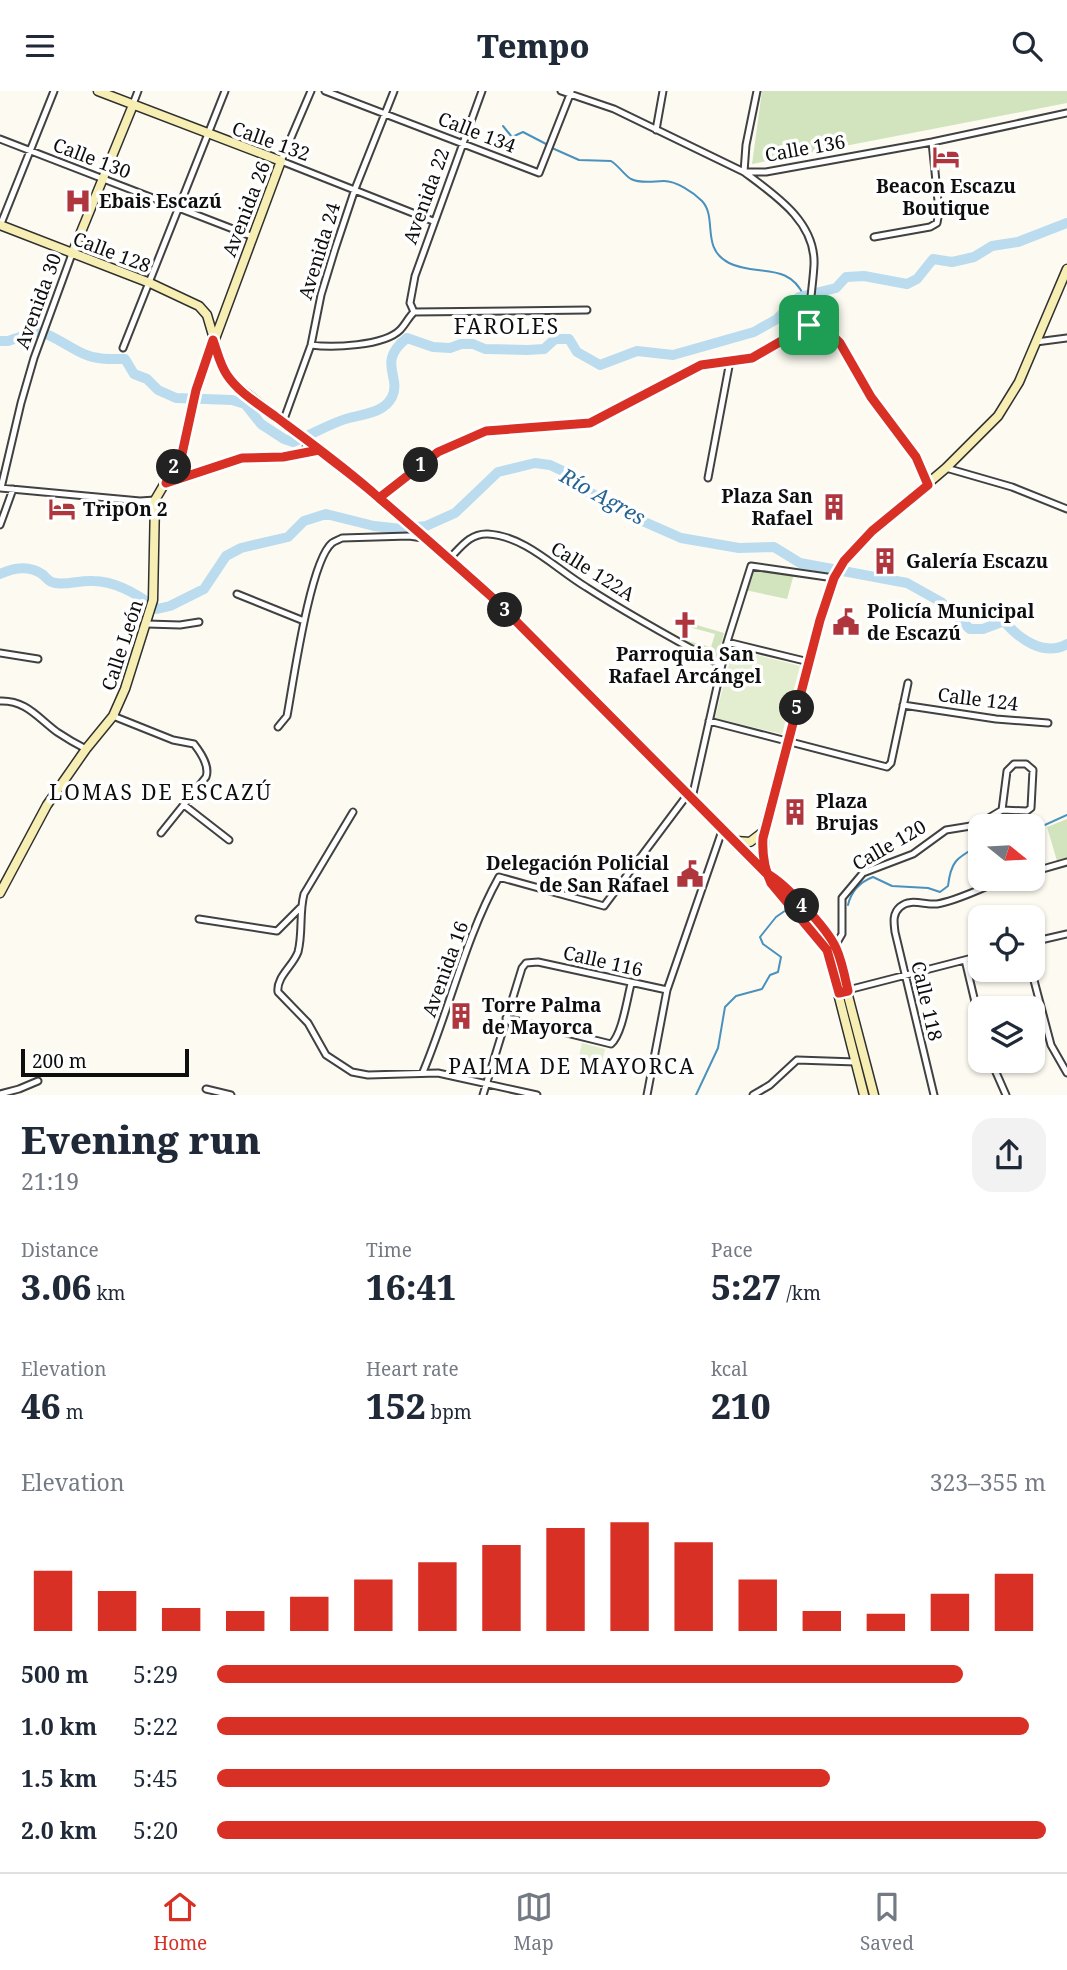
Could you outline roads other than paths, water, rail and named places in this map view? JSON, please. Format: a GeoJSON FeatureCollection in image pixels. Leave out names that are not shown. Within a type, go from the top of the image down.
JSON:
{"type":"FeatureCollection","features":[{"type":"Feature","properties":{"kind":"main road","name":"Calle 132"},"geometry":{"type":"LineString","coordinates":[[98,91],[281,161]]}},
{"type":"Feature","properties":{"kind":"main road","name":"Avenida 30"},"geometry":{"type":"LineString","coordinates":[[72,254],[132,105]]}},
{"type":"Feature","properties":{"kind":"main road","name":"Avenida 26"},"geometry":{"type":"LineString","coordinates":[[213,340],[281,161]]}},
{"type":"Feature","properties":{"kind":"main road","name":"Calle 128"},"geometry":{"type":"LineString","coordinates":[[0,225],[150,283],[199,306],[207,315]]}},
{"type":"Feature","properties":{"kind":"main road"},"geometry":{"type":"LineString","coordinates":[[874,1095],[844,992],[827,950],[771,883],[766,873],[762,849],[765,826],[826,600],[836,575],[844,561],[872,531],[928,485],[998,416],[1019,382],[1067,269]]}},
{"type":"Feature","properties":{"kind":"main road"},"geometry":{"type":"LineString","coordinates":[[207,315],[215,318],[223,315]]}},
{"type":"Feature","properties":{"kind":"main road"},"geometry":{"type":"LineString","coordinates":[[207,315],[219,356],[233,383],[379,498],[494,599],[822,928],[835,946],[864,1095]]}},
{"type":"Feature","properties":{"kind":"main road"},"geometry":{"type":"LineString","coordinates":[[155,500],[182,454],[196,390],[213,340]]}},
{"type":"Feature","properties":{"kind":"main road"},"geometry":{"type":"LineString","coordinates":[[208,355],[219,356]]}},
{"type":"Feature","properties":{"kind":"main road"},"geometry":{"type":"LineString","coordinates":[[305,453],[308,441]]}},
{"type":"Feature","properties":{"kind":"main road","name":"Calle León"},"geometry":{"type":"LineString","coordinates":[[0,893],[47,805],[113,716],[125,689],[153,600],[155,500]]}},
{"type":"Feature","properties":{"kind":"main road"},"geometry":{"type":"LineString","coordinates":[[736,841],[750,842],[757,839],[765,826]]}},
{"type":"Feature","properties":{"kind":"main road"},"geometry":{"type":"LineString","coordinates":[[762,849],[776,879]]}},
{"type":"Feature","properties":{"kind":"street"},"geometry":{"type":"LineString","coordinates":[[0,225],[54,91]]}},
{"type":"Feature","properties":{"kind":"street","name":"Avenida 30"},"geometry":{"type":"LineString","coordinates":[[132,105],[138,91]]}},
{"type":"Feature","properties":{"kind":"street"},"geometry":{"type":"LineString","coordinates":[[123,348],[225,91]]}},
{"type":"Feature","properties":{"kind":"street","name":"Avenida 26"},"geometry":{"type":"LineString","coordinates":[[281,161],[311,91]]}},
{"type":"Feature","properties":{"kind":"street","name":"Calle 134"},"geometry":{"type":"LineString","coordinates":[[326,91],[539,173],[570,93]]}},
{"type":"Feature","properties":{"kind":"street","name":"Avenida 24"},"geometry":{"type":"LineString","coordinates":[[283,422],[311,345],[328,268],[355,189],[394,91]]}},
{"type":"Feature","properties":{"kind":"street","name":"Avenida 22"},"geometry":{"type":"LineString","coordinates":[[414,313],[410,303],[412,285],[482,91]]}},
{"type":"Feature","properties":{"kind":"street","name":"Calle 136"},"geometry":{"type":"LineString","coordinates":[[561,91],[614,109],[744,171],[766,171],[932,142],[1067,113]]}},
{"type":"Feature","properties":{"kind":"street"},"geometry":{"type":"LineString","coordinates":[[656,130],[663,91]]}},
{"type":"Feature","properties":{"kind":"street"},"geometry":{"type":"LineString","coordinates":[[757,91],[744,171],[794,213],[811,240],[814,262],[809,325]]}},
{"type":"Feature","properties":{"kind":"street","name":"Calle 130"},"geometry":{"type":"LineString","coordinates":[[0,139],[251,236]]}},
{"type":"Feature","properties":{"kind":"street"},"geometry":{"type":"LineString","coordinates":[[874,237],[930,227],[937,222],[939,211],[932,142]]}},
{"type":"Feature","properties":{"kind":"street","name":"Calle 132"},"geometry":{"type":"LineString","coordinates":[[281,161],[433,221]]}},
{"type":"Feature","properties":{"kind":"street"},"geometry":{"type":"LineString","coordinates":[[762,185],[766,171]]}},
{"type":"Feature","properties":{"kind":"street","name":"Avenida 30"},"geometry":{"type":"LineString","coordinates":[[1,488],[20,403],[72,254]]}},
{"type":"Feature","properties":{"kind":"street"},"geometry":{"type":"LineString","coordinates":[[311,345],[330,348],[388,337],[399,331],[414,313],[587,310]]}},
{"type":"Feature","properties":{"kind":"street"},"geometry":{"type":"LineString","coordinates":[[379,498],[438,452],[486,431],[590,423],[701,365],[752,358],[809,325],[828,331],[840,343],[871,397],[916,457],[928,485]]}},
{"type":"Feature","properties":{"kind":"street"},"geometry":{"type":"LineString","coordinates":[[1036,342],[1067,338]]}},
{"type":"Feature","properties":{"kind":"street"},"geometry":{"type":"LineString","coordinates":[[708,478],[730,361]]}},
{"type":"Feature","properties":{"kind":"street"},"geometry":{"type":"LineString","coordinates":[[166,483],[242,458],[283,457],[319,450]]}},
{"type":"Feature","properties":{"kind":"street"},"geometry":{"type":"LineString","coordinates":[[946,468],[1012,487],[1067,509]]}},
{"type":"Feature","properties":{"kind":"street"},"geometry":{"type":"LineString","coordinates":[[1,488],[140,501],[155,500]]}},
{"type":"Feature","properties":{"kind":"street"},"geometry":{"type":"LineString","coordinates":[[0,525],[13,489]]}},
{"type":"Feature","properties":{"kind":"street","name":"Calle 122A"},"geometry":{"type":"LineString","coordinates":[[449,559],[473,536],[488,534],[512,541],[542,557],[584,587],[721,665]]}},
{"type":"Feature","properties":{"kind":"street"},"geometry":{"type":"LineString","coordinates":[[278,727],[287,716],[304,621],[326,550],[341,538],[423,535]]}},
{"type":"Feature","properties":{"kind":"street"},"geometry":{"type":"LineString","coordinates":[[690,796],[727,642],[751,566],[836,575]]}},
{"type":"Feature","properties":{"kind":"street"},"geometry":{"type":"LineString","coordinates":[[237,594],[304,621]]}},
{"type":"Feature","properties":{"kind":"street"},"geometry":{"type":"LineString","coordinates":[[147,624],[180,625],[199,622]]}},
{"type":"Feature","properties":{"kind":"street"},"geometry":{"type":"LineString","coordinates":[[727,642],[809,662]]}},
{"type":"Feature","properties":{"kind":"street"},"geometry":{"type":"LineString","coordinates":[[0,653],[38,659]]}},
{"type":"Feature","properties":{"kind":"street"},"geometry":{"type":"LineString","coordinates":[[709,721],[887,767],[891,763],[908,683]]}},
{"type":"Feature","properties":{"kind":"street"},"geometry":{"type":"LineString","coordinates":[[0,701],[21,704],[54,730],[86,749]]}},
{"type":"Feature","properties":{"kind":"street","name":"Calle 124"},"geometry":{"type":"LineString","coordinates":[[904,705],[996,719],[1048,723]]}},
{"type":"Feature","properties":{"kind":"street"},"geometry":{"type":"LineString","coordinates":[[113,716],[173,740],[194,744],[208,772],[161,833]]}},
{"type":"Feature","properties":{"kind":"street","name":"Calle 120"},"geometry":{"type":"LineString","coordinates":[[835,946],[842,934],[842,898],[863,873],[913,854],[946,830],[977,825],[1002,810],[1027,811],[1031,808],[1033,770],[1026,764],[1014,764],[1007,771],[1002,810]]}},
{"type":"Feature","properties":{"kind":"street","name":"Avenida 16"},"geometry":{"type":"LineString","coordinates":[[423,1072],[483,910],[499,877],[604,906],[690,796]]}},
{"type":"Feature","properties":{"kind":"street"},"geometry":{"type":"LineString","coordinates":[[184,805],[229,840]]}},
{"type":"Feature","properties":{"kind":"street"},"geometry":{"type":"LineString","coordinates":[[354,812],[304,894],[297,955],[278,983],[278,992],[309,1023],[326,1055],[352,1072],[368,1075],[423,1072],[485,1082],[537,1095]]}},
{"type":"Feature","properties":{"kind":"street"},"geometry":{"type":"LineString","coordinates":[[647,1095],[667,990],[723,828]]}},
{"type":"Feature","properties":{"kind":"street"},"geometry":{"type":"LineString","coordinates":[[1045,868],[1067,862]]}},
{"type":"Feature","properties":{"kind":"street","name":"Calle 118"},"geometry":{"type":"LineString","coordinates":[[934,1095],[893,920],[895,913],[905,904],[939,903],[974,891]]}},
{"type":"Feature","properties":{"kind":"street"},"geometry":{"type":"LineString","coordinates":[[199,919],[277,931],[301,907]]}},
{"type":"Feature","properties":{"kind":"street"},"geometry":{"type":"LineString","coordinates":[[1045,939],[1067,934]]}},
{"type":"Feature","properties":{"kind":"street"},"geometry":{"type":"LineString","coordinates":[[844,992],[968,959]]}},
{"type":"Feature","properties":{"kind":"street"},"geometry":{"type":"LineString","coordinates":[[965,960],[974,996]]}},
{"type":"Feature","properties":{"kind":"street","name":"Calle 116"},"geometry":{"type":"LineString","coordinates":[[506,1017],[522,968],[532,961],[667,990]]}},
{"type":"Feature","properties":{"kind":"street"},"geometry":{"type":"LineString","coordinates":[[1034,982],[1051,1045],[1067,1073]]}},
{"type":"Feature","properties":{"kind":"street"},"geometry":{"type":"LineString","coordinates":[[483,1095],[506,1017],[611,1044],[615,1041],[631,984]]}},
{"type":"Feature","properties":{"kind":"street"},"geometry":{"type":"LineString","coordinates":[[753,1095],[770,1085],[797,1060],[856,1062]]}},
{"type":"Feature","properties":{"kind":"street"},"geometry":{"type":"LineString","coordinates":[[996,1073],[1006,1095]]}},
{"type":"Feature","properties":{"kind":"street"},"geometry":{"type":"LineString","coordinates":[[0,1094],[38,1081]]}},
{"type":"Feature","properties":{"kind":"street"},"geometry":{"type":"LineString","coordinates":[[206,1089],[231,1095]]}},
{"type":"Feature","properties":{"kind":"waterway"},"geometry":{"type":"LineString","coordinates":[[503,126],[512,137],[523,132],[548,145]]}},
{"type":"Feature","properties":{"kind":"waterway"},"geometry":{"type":"LineString","coordinates":[[552,148],[579,160],[611,161],[635,181],[669,181],[684,188],[707,208],[712,241],[720,257],[739,267],[789,278],[804,296]]}},
{"type":"Feature","properties":{"kind":"waterway"},"geometry":{"type":"LineString","coordinates":[[0,341],[38,331],[89,356],[125,359],[134,374],[147,379],[158,390],[176,398],[232,400],[245,404],[261,424],[293,442],[342,420],[367,414],[384,406],[394,390],[391,362],[393,355],[407,338],[433,347],[450,348],[473,344],[485,349],[527,350],[544,349],[555,339],[569,339],[577,352],[600,365],[637,351],[673,355],[754,332],[777,319],[799,297],[836,288],[846,277],[864,276],[907,284],[917,279],[933,259],[952,262],[974,257],[992,246],[1018,242],[1067,223]]}},
{"type":"Feature","properties":{"kind":"waterway","name":"Río Agres"},"geometry":{"type":"LineString","coordinates":[[0,574],[26,568],[37,571],[55,583],[111,583],[135,594],[157,609],[170,606],[204,589],[226,556],[241,548],[288,537],[304,521],[326,514],[374,526],[402,529],[426,526],[455,513],[498,472],[535,463],[550,465],[565,472],[580,488],[622,508],[631,516],[681,538],[739,548],[774,547],[800,563],[907,583],[941,602],[970,629],[983,629],[1004,621],[1032,644],[1050,648],[1067,644]]}},
{"type":"Feature","properties":{"kind":"waterway"},"geometry":{"type":"LineString","coordinates":[[1045,825],[1067,815]]}},
{"type":"Feature","properties":{"kind":"waterway"},"geometry":{"type":"LineString","coordinates":[[848,905],[857,888],[873,877],[892,886],[928,888],[940,892],[948,886],[953,865],[968,852]]}},
{"type":"Feature","properties":{"kind":"waterway"},"geometry":{"type":"LineString","coordinates":[[696,1095],[718,1048],[725,1007],[736,996],[762,989],[770,975],[778,972],[781,957],[763,944],[760,937],[776,917],[789,908]]}},
{"type":"Feature","properties":{"kind":"place","name":"Beacon Escazu Boutique"},"geometry":{"type":"Point","coordinates":[946,157]}},
{"type":"Feature","properties":{"kind":"place","name":"Ebais Escazú"},"geometry":{"type":"Point","coordinates":[78,201]}},
{"type":"Feature","properties":{"kind":"place","name":"Plaza San Rafael"},"geometry":{"type":"Point","coordinates":[834,507]}},
{"type":"Feature","properties":{"kind":"place","name":"TripOn 2"},"geometry":{"type":"Point","coordinates":[62,509]}},
{"type":"Feature","properties":{"kind":"place","name":"Galería Escazu"},"geometry":{"type":"Point","coordinates":[885,561]}},
{"type":"Feature","properties":{"kind":"place","name":"Policía Municipal de Escazú"},"geometry":{"type":"Point","coordinates":[846,622]}},
{"type":"Feature","properties":{"kind":"place","name":"Parroquia San Rafael Arcángel"},"geometry":{"type":"Point","coordinates":[685,625]}},
{"type":"Feature","properties":{"kind":"place","name":"Plaza Brujas"},"geometry":{"type":"Point","coordinates":[795,812]}},
{"type":"Feature","properties":{"kind":"place","name":"Delegación Policial de San Rafael"},"geometry":{"type":"Point","coordinates":[690,874]}},
{"type":"Feature","properties":{"kind":"place","name":"Torre Palma de Mayorca"},"geometry":{"type":"Point","coordinates":[461,1016]}},
{"type":"Feature","properties":{"kind":"district","name":"FAROLES"},"geometry":{"type":"Point","coordinates":[507,326]}},
{"type":"Feature","properties":{"kind":"district","name":"LOMAS DE ESCAZÚ"},"geometry":{"type":"Point","coordinates":[161,792]}},
{"type":"Feature","properties":{"kind":"district","name":"PALMA DE MAYORCA"},"geometry":{"type":"Point","coordinates":[572,1066]}}]}
